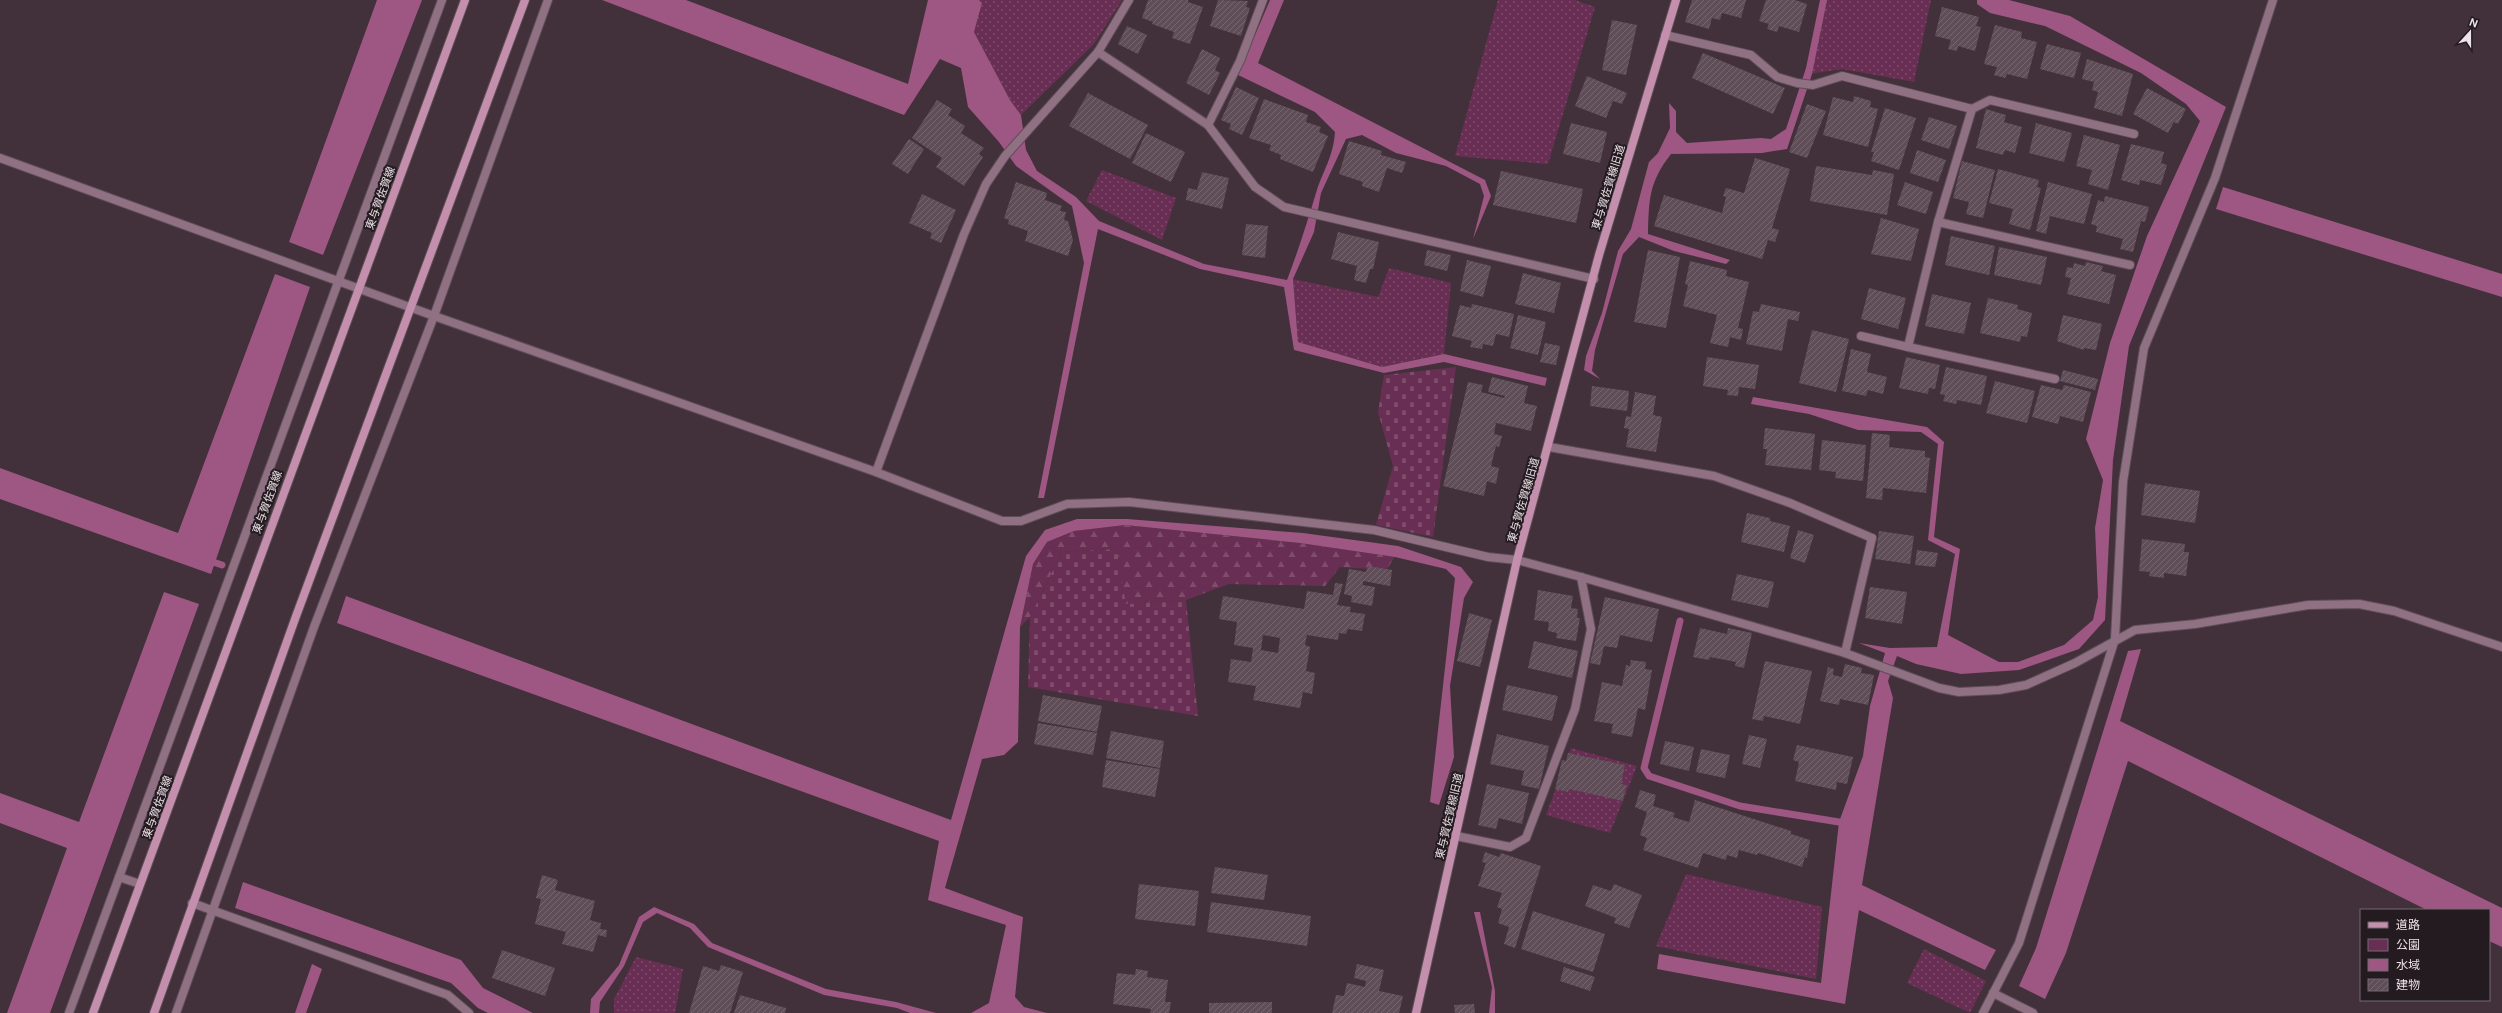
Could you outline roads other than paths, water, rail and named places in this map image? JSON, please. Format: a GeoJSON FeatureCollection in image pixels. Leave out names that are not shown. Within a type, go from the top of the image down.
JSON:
{"type":"FeatureCollection","features":[{"type":"Feature","properties":{"kind":"main road","name":"東与賀佐賀線"},"geometry":{"type":"LineString","coordinates":[[93,1013],[465,0]]}},
{"type":"Feature","properties":{"kind":"main road"},"geometry":{"type":"LineString","coordinates":[[154,1013],[192,903],[525,0]]}},
{"type":"Feature","properties":{"kind":"main road","name":"東与賀佐賀線旧道"},"geometry":{"type":"LineString","coordinates":[[1416,1013],[1518,560],[1594,279],[1676,0]]}},
{"type":"Feature","properties":{"kind":"street"},"geometry":{"type":"LineString","coordinates":[[69,1013],[442,0]]}},
{"type":"Feature","properties":{"kind":"street"},"geometry":{"type":"LineString","coordinates":[[176,1013],[314,627],[434,316],[548,0]]}},
{"type":"Feature","properties":{"kind":"street"},"geometry":{"type":"LineString","coordinates":[[876,472],[964,234],[986,184],[1005,156],[1098,52],[1129,0]]}},
{"type":"Feature","properties":{"kind":"street"},"geometry":{"type":"LineString","coordinates":[[1208,124],[1240,61],[1263,0]]}},
{"type":"Feature","properties":{"kind":"street"},"geometry":{"type":"LineString","coordinates":[[1983,1013],[2019,943],[2115,640],[2123,482],[2144,348],[2215,178],[2273,0]]}},
{"type":"Feature","properties":{"kind":"street"},"geometry":{"type":"LineString","coordinates":[[1665,35],[1751,55],[1777,77],[1797,83],[1813,85],[1842,76],[1972,109],[1990,100],[2134,134]]}},
{"type":"Feature","properties":{"kind":"street"},"geometry":{"type":"LineString","coordinates":[[1098,52],[1208,124],[1255,187],[1284,207],[1321,217],[1594,279]]}},
{"type":"Feature","properties":{"kind":"street"},"geometry":{"type":"LineString","coordinates":[[1908,347],[1938,222],[1972,109]]}},
{"type":"Feature","properties":{"kind":"street"},"geometry":{"type":"LineString","coordinates":[[0,158],[434,316],[876,472],[1002,521],[1021,521],[1067,504],[1129,502],[1374,530],[1488,556],[1518,560],[1581,577],[1845,653],[1899,672],[1938,688],[1959,692],[1999,690],[2026,685],[2068,666],[2135,630],[2195,624],[2308,605],[2359,604],[2394,611],[2502,646]]}},
{"type":"Feature","properties":{"kind":"street"},"geometry":{"type":"LineString","coordinates":[[1938,222],[2130,265]]}},
{"type":"Feature","properties":{"kind":"street"},"geometry":{"type":"LineString","coordinates":[[1861,336],[2055,379]]}},
{"type":"Feature","properties":{"kind":"street"},"geometry":{"type":"LineString","coordinates":[[1549,448],[1714,476],[1790,503],[1872,538],[1845,653]]}},
{"type":"Feature","properties":{"kind":"street"},"geometry":{"type":"LineString","coordinates":[[1456,836],[1510,847],[1526,838],[1575,709],[1591,629],[1581,577]]}},
{"type":"Feature","properties":{"kind":"street"},"geometry":{"type":"LineString","coordinates":[[119,877],[140,884]]}},
{"type":"Feature","properties":{"kind":"street"},"geometry":{"type":"LineString","coordinates":[[192,903],[448,995],[469,1013]]}},
{"type":"Feature","properties":{"kind":"street"},"geometry":{"type":"LineString","coordinates":[[1993,993],[2033,1013]]}},
{"type":"Feature","properties":{"kind":"water"},"geometry":{"type":"Polygon","coordinates":[[[377,0],[422,0],[323,255],[289,242],[377,0]]]}},
{"type":"Feature","properties":{"kind":"water"},"geometry":{"type":"Polygon","coordinates":[[[602,0],[686,0],[908,84],[928,0],[979,0],[982,3],[974,32],[1010,100],[1021,115],[1026,150],[1037,171],[1076,197],[1099,221],[1204,264],[1287,280],[1330,157],[1335,132],[1315,112],[1238,75],[1270,0],[1284,0],[1258,63],[1485,180],[1491,196],[1473,239],[1484,196],[1480,184],[1446,166],[1396,153],[1362,135],[1346,139],[1321,193],[1314,232],[1293,279],[1298,342],[1382,367],[1444,354],[1547,378],[1545,386],[1444,362],[1384,373],[1294,350],[1284,287],[1200,269],[1098,229],[1044,498],[1038,498],[1084,263],[1072,206],[1016,166],[999,142],[968,107],[961,68],[940,59],[904,115],[602,0]]]}},
{"type":"Feature","properties":{"kind":"water"},"geometry":{"type":"Polygon","coordinates":[[[1820,0],[1827,0],[1812,74],[1787,149],[1762,153],[1671,154],[1658,173],[1654,182],[1650,201],[1648,234],[1730,260],[1726,264],[1674,251],[1639,237],[1623,254],[1595,350],[1592,371],[1600,379],[1584,370],[1586,356],[1602,313],[1618,251],[1631,229],[1649,162],[1658,153],[1670,128],[1669,103],[1676,111],[1676,132],[1687,143],[1761,138],[1771,139],[1786,129],[1806,68],[1820,0]]]}},
{"type":"Feature","properties":{"kind":"water"},"geometry":{"type":"Polygon","coordinates":[[[1977,0],[2009,0],[2070,16],[2226,107],[2129,346],[2113,460],[2105,620],[2079,649],[2019,670],[1961,674],[1916,664],[1897,656],[1888,681],[1893,698],[1862,885],[1996,950],[1985,970],[1859,910],[1845,1004],[1657,969],[1659,954],[1821,983],[1839,822],[1863,756],[1870,706],[1885,653],[1859,643],[1890,648],[1937,647],[1955,554],[1928,540],[1938,444],[1921,432],[1858,430],[1809,414],[1751,404],[1753,397],[1927,427],[1944,442],[1934,537],[1960,549],[1948,635],[1999,662],[2018,662],[2064,645],[2093,620],[2098,597],[2095,528],[2103,480],[2086,439],[2110,343],[2147,236],[2200,121],[2186,104],[2141,73],[2045,26],[1990,13],[1977,4],[1977,0]]]}},
{"type":"Feature","properties":{"kind":"water"},"geometry":{"type":"Polygon","coordinates":[[[2223,187],[2502,274],[2502,297],[2216,209],[2223,187]]]}},
{"type":"Feature","properties":{"kind":"water"},"geometry":{"type":"Polygon","coordinates":[[[275,274],[310,287],[211,574],[0,499],[0,468],[178,533],[275,274]]]}},
{"type":"Feature","properties":{"kind":"water"},"geometry":{"type":"Polygon","coordinates":[[[1077,519],[1127,519],[1303,533],[1398,546],[1461,567],[1473,582],[1464,598],[1450,686],[1454,757],[1439,805],[1430,802],[1455,578],[1446,569],[1395,557],[1300,543],[1125,525],[1074,531],[1047,542],[1033,564],[1020,627],[1018,742],[1004,755],[982,759],[945,888],[1023,917],[1015,997],[1024,1007],[1047,1013],[971,1013],[989,1003],[1006,925],[928,900],[939,841],[337,623],[346,596],[951,820],[1026,556],[1045,530],[1077,519]]]}},
{"type":"Feature","properties":{"kind":"water"},"geometry":{"type":"Polygon","coordinates":[[[164,592],[199,604],[50,1013],[7,1013],[67,848],[0,823],[0,793],[79,822],[164,592]]]}},
{"type":"Feature","properties":{"kind":"water"},"geometry":{"type":"Polygon","coordinates":[[[2141,649],[2120,721],[2502,908],[2502,947],[2490,941],[2490,909],[2425,909],[2128,761],[2066,953],[2045,999],[2019,986],[2036,948],[2128,651],[2141,649]]]}},
{"type":"Feature","properties":{"kind":"water"},"geometry":{"type":"Polygon","coordinates":[[[243,882],[461,960],[483,988],[533,1013],[488,1013],[478,1008],[451,983],[235,908],[243,882]]]}},
{"type":"Feature","properties":{"kind":"water"},"geometry":{"type":"Polygon","coordinates":[[[654,907],[694,924],[712,943],[826,989],[896,1002],[936,1013],[910,1013],[897,1008],[824,995],[708,947],[690,928],[657,913],[643,922],[624,966],[600,1002],[599,1013],[590,1013],[591,999],[619,965],[639,917],[654,907]]]}},
{"type":"Feature","properties":{"kind":"water"},"geometry":{"type":"Polygon","coordinates":[[[1474,912],[1480,912],[1495,991],[1495,1013],[1489,1013],[1492,987],[1474,912]]]}},
{"type":"Feature","properties":{"kind":"water"},"geometry":{"type":"Polygon","coordinates":[[[312,964],[322,969],[306,1013],[295,1013],[312,964]]]}},
{"type":"Feature","properties":{"kind":"waterway"},"geometry":{"type":"LineString","coordinates":[[207,560],[222,565]]}},
{"type":"Feature","properties":{"kind":"waterway"},"geometry":{"type":"LineString","coordinates":[[1680,621],[1644,768],[1649,776],[1740,806],[1839,822]]}}]}
